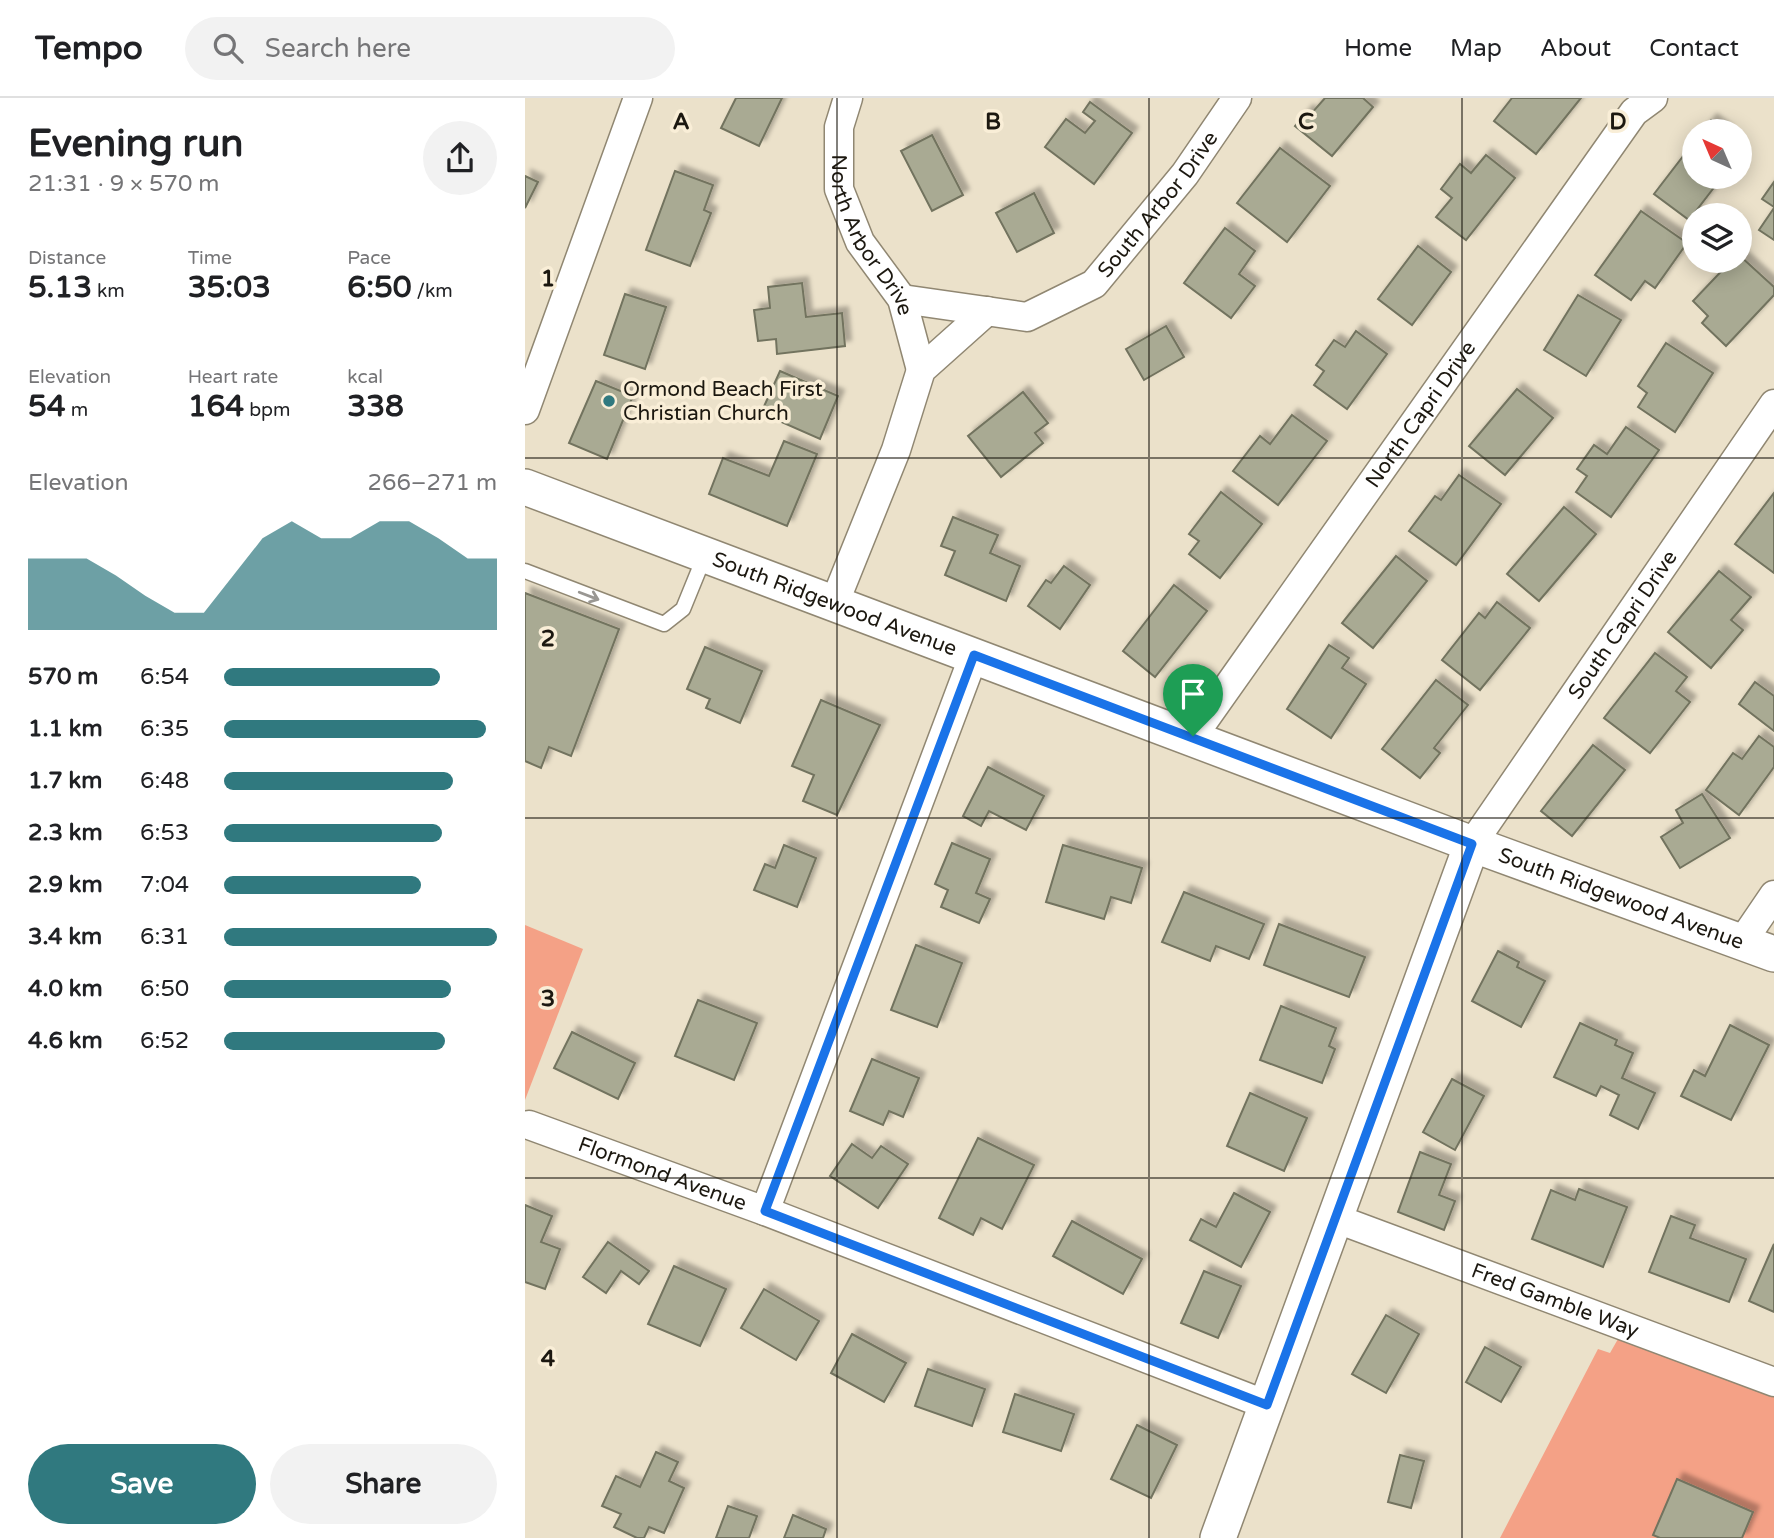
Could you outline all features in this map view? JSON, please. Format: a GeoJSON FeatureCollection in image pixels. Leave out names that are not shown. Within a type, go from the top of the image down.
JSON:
{"type":"FeatureCollection","features":[{"type":"Feature","properties":{"kind":"street"},"geometry":{"type":"LineString","coordinates":[[525,411],[638,98]]}},
{"type":"Feature","properties":{"kind":"street","name":"North Arbor Drive"},"geometry":{"type":"LineString","coordinates":[[848,98],[839,127],[839,189],[860,242],[902,299],[921,370]]}},
{"type":"Feature","properties":{"kind":"street","name":"South Arbor Drive"},"geometry":{"type":"LineString","coordinates":[[902,299],[1027,317],[1094,284],[1185,174],[1237,98]]}},
{"type":"Feature","properties":{"kind":"street","name":"North Capri Drive"},"geometry":{"type":"LineString","coordinates":[[1193,736],[1634,112],[1653,98]]}},
{"type":"Feature","properties":{"kind":"street"},"geometry":{"type":"LineString","coordinates":[[834,604],[896,450],[921,370],[987,311]]}},
{"type":"Feature","properties":{"kind":"street","name":"South Capri Drive"},"geometry":{"type":"LineString","coordinates":[[1472,844],[1774,404]]}},
{"type":"Feature","properties":{"kind":"street","name":"South Ridgewood Avenue"},"geometry":{"type":"LineString","coordinates":[[525,487],[1193,736],[1472,844],[1774,954]]}},
{"type":"Feature","properties":{"kind":"street"},"geometry":{"type":"LineString","coordinates":[[765,1211],[974,655]]}},
{"type":"Feature","properties":{"kind":"street"},"geometry":{"type":"LineString","coordinates":[[1218,1538],[1337,1219],[1472,844]]}},
{"type":"Feature","properties":{"kind":"street"},"geometry":{"type":"LineString","coordinates":[[1742,942],[1774,895]]}},
{"type":"Feature","properties":{"kind":"street","name":"Flormond Avenue"},"geometry":{"type":"LineString","coordinates":[[529,1125],[765,1211],[1267,1405]]}},
{"type":"Feature","properties":{"kind":"street","name":"Fred Gamble Way"},"geometry":{"type":"LineString","coordinates":[[1337,1219],[1774,1382]]}},
{"type":"Feature","properties":{"kind":"lane"},"geometry":{"type":"LineString","coordinates":[[525,571],[664,624],[683,609],[705,555]]}},
{"type":"Feature","properties":{"kind":"shaded area"},"geometry":{"type":"Polygon","coordinates":[[[525,925],[583,949],[525,1100],[525,925]]]}},
{"type":"Feature","properties":{"kind":"shaded area"},"geometry":{"type":"Polygon","coordinates":[[[1618,1339],[1774,1397],[1774,1538],[1500,1538],[1598,1349],[1610,1353],[1618,1339]]]}},
{"type":"Feature","properties":{"kind":"building"},"geometry":{"type":"Polygon","coordinates":[[[736,98],[782,98],[759,146],[721,128],[736,98]]]}},
{"type":"Feature","properties":{"kind":"building"},"geometry":{"type":"Polygon","coordinates":[[[1325,98],[1363,98],[1373,107],[1332,156],[1295,126],[1307,111],[1311,114],[1325,98]]]}},
{"type":"Feature","properties":{"kind":"building"},"geometry":{"type":"Polygon","coordinates":[[[1512,98],[1581,98],[1536,154],[1494,121],[1512,98]]]}},
{"type":"Feature","properties":{"kind":"building"},"geometry":{"type":"Polygon","coordinates":[[[1090,102],[1132,133],[1094,184],[1045,147],[1066,119],[1085,133],[1095,121],[1083,112],[1090,102]]]}},
{"type":"Feature","properties":{"kind":"building"},"geometry":{"type":"Polygon","coordinates":[[[932,135],[963,195],[932,211],[901,151],[932,135]]]}},
{"type":"Feature","properties":{"kind":"building"},"geometry":{"type":"Polygon","coordinates":[[[1280,148],[1330,186],[1287,242],[1237,203],[1280,148]]]}},
{"type":"Feature","properties":{"kind":"building"},"geometry":{"type":"Polygon","coordinates":[[[1486,155],[1515,178],[1466,240],[1436,217],[1452,198],[1441,189],[1460,164],[1471,173],[1486,155]]]}},
{"type":"Feature","properties":{"kind":"building"},"geometry":{"type":"Polygon","coordinates":[[[1682,158],[1682,189],[1713,189],[1702,203],[1682,203],[1682,215],[1654,194],[1682,158]]]}},
{"type":"Feature","properties":{"kind":"building"},"geometry":{"type":"Polygon","coordinates":[[[675,171],[713,185],[704,210],[711,213],[690,266],[646,250],[675,171]]]}},
{"type":"Feature","properties":{"kind":"building"},"geometry":{"type":"Polygon","coordinates":[[[525,176],[538,182],[525,208],[525,176]]]}},
{"type":"Feature","properties":{"kind":"building"},"geometry":{"type":"Polygon","coordinates":[[[1774,182],[1774,207],[1762,199],[1774,182]]]}},
{"type":"Feature","properties":{"kind":"building"},"geometry":{"type":"Polygon","coordinates":[[[1034,193],[1054,233],[1017,252],[996,213],[1034,193]]]}},
{"type":"Feature","properties":{"kind":"building"},"geometry":{"type":"Polygon","coordinates":[[[1774,208],[1774,240],[1759,230],[1774,208]]]}},
{"type":"Feature","properties":{"kind":"building"},"geometry":{"type":"Polygon","coordinates":[[[1641,211],[1682,240],[1682,250],[1655,288],[1645,281],[1631,300],[1595,275],[1641,211]]]}},
{"type":"Feature","properties":{"kind":"building"},"geometry":{"type":"Polygon","coordinates":[[[1225,228],[1255,251],[1239,274],[1255,286],[1231,318],[1184,283],[1225,228]]]}},
{"type":"Feature","properties":{"kind":"building"},"geometry":{"type":"Polygon","coordinates":[[[1418,246],[1451,272],[1412,325],[1378,299],[1418,246]]]}},
{"type":"Feature","properties":{"kind":"building"},"geometry":{"type":"Polygon","coordinates":[[[1752,267],[1774,287],[1774,295],[1726,346],[1702,323],[1708,316],[1693,301],[1720,273],[1752,273],[1752,267]]]}},
{"type":"Feature","properties":{"kind":"building"},"geometry":{"type":"Polygon","coordinates":[[[802,283],[806,317],[842,313],[845,346],[777,354],[776,339],[758,341],[754,310],[770,308],[768,287],[802,283]]]}},
{"type":"Feature","properties":{"kind":"building"},"geometry":{"type":"Polygon","coordinates":[[[625,294],[666,307],[645,369],[604,355],[625,294]]]}},
{"type":"Feature","properties":{"kind":"building"},"geometry":{"type":"Polygon","coordinates":[[[1578,295],[1621,320],[1586,376],[1544,350],[1578,295]]]}},
{"type":"Feature","properties":{"kind":"building"},"geometry":{"type":"Polygon","coordinates":[[[1166,326],[1184,357],[1144,380],[1126,349],[1166,326]]]}},
{"type":"Feature","properties":{"kind":"building"},"geometry":{"type":"Polygon","coordinates":[[[1356,331],[1387,354],[1347,409],[1314,385],[1324,371],[1316,365],[1334,340],[1345,347],[1356,331]]]}},
{"type":"Feature","properties":{"kind":"building"},"geometry":{"type":"Polygon","coordinates":[[[1666,343],[1713,373],[1675,432],[1638,407],[1647,393],[1638,386],[1666,343]]]}},
{"type":"Feature","properties":{"kind":"building"},"geometry":{"type":"Polygon","coordinates":[[[780,371],[838,396],[820,439],[761,413],[780,371]]]}},
{"type":"Feature","properties":{"kind":"building"},"geometry":{"type":"Polygon","coordinates":[[[596,381],[633,396],[607,459],[569,443],[596,381]]]}},
{"type":"Feature","properties":{"kind":"building"},"geometry":{"type":"Polygon","coordinates":[[[1517,389],[1553,418],[1505,475],[1469,446],[1517,389]]]}},
{"type":"Feature","properties":{"kind":"building"},"geometry":{"type":"Polygon","coordinates":[[[1023,392],[1048,423],[1035,433],[1043,443],[1001,477],[968,436],[1023,392]]]}},
{"type":"Feature","properties":{"kind":"building"},"geometry":{"type":"Polygon","coordinates":[[[1292,415],[1327,441],[1278,505],[1233,471],[1260,436],[1270,444],[1292,415]]]}},
{"type":"Feature","properties":{"kind":"building"},"geometry":{"type":"Polygon","coordinates":[[[1626,427],[1659,450],[1611,517],[1576,492],[1587,476],[1577,469],[1594,445],[1607,454],[1626,427]]]}},
{"type":"Feature","properties":{"kind":"building"},"geometry":{"type":"Polygon","coordinates":[[[784,441],[817,454],[787,526],[709,494],[723,458],[769,476],[784,441]]]}},
{"type":"Feature","properties":{"kind":"building"},"geometry":{"type":"Polygon","coordinates":[[[1459,475],[1501,504],[1456,565],[1409,531],[1435,496],[1441,500],[1459,475]]]}},
{"type":"Feature","properties":{"kind":"building"},"geometry":{"type":"Polygon","coordinates":[[[1221,492],[1262,524],[1220,578],[1189,554],[1199,541],[1189,534],[1221,492]]]}},
{"type":"Feature","properties":{"kind":"building"},"geometry":{"type":"Polygon","coordinates":[[[1774,493],[1774,573],[1735,544],[1774,493]]]}},
{"type":"Feature","properties":{"kind":"building"},"geometry":{"type":"Polygon","coordinates":[[[1564,507],[1596,534],[1539,601],[1507,574],[1564,507]]]}},
{"type":"Feature","properties":{"kind":"building"},"geometry":{"type":"Polygon","coordinates":[[[953,517],[998,535],[990,553],[1020,566],[1006,601],[945,575],[955,551],[941,546],[953,517]]]}},
{"type":"Feature","properties":{"kind":"building"},"geometry":{"type":"Polygon","coordinates":[[[1396,556],[1427,581],[1373,648],[1342,623],[1396,556]]]}},
{"type":"Feature","properties":{"kind":"building"},"geometry":{"type":"Polygon","coordinates":[[[1064,566],[1090,585],[1060,629],[1028,606],[1046,580],[1051,583],[1064,566]]]}},
{"type":"Feature","properties":{"kind":"building"},"geometry":{"type":"Polygon","coordinates":[[[1719,571],[1751,597],[1731,620],[1743,630],[1711,668],[1668,632],[1719,571]]]}},
{"type":"Feature","properties":{"kind":"building"},"geometry":{"type":"Polygon","coordinates":[[[1174,585],[1207,611],[1155,677],[1123,651],[1174,585]]]}},
{"type":"Feature","properties":{"kind":"building"},"geometry":{"type":"Polygon","coordinates":[[[525,593],[619,629],[571,756],[549,747],[541,768],[525,761],[525,593]]]}},
{"type":"Feature","properties":{"kind":"building"},"geometry":{"type":"Polygon","coordinates":[[[1497,602],[1530,628],[1480,690],[1442,660],[1479,613],[1485,618],[1497,602]]]}},
{"type":"Feature","properties":{"kind":"building"},"geometry":{"type":"Polygon","coordinates":[[[1329,645],[1349,658],[1342,668],[1366,684],[1331,738],[1287,709],[1329,645]]]}},
{"type":"Feature","properties":{"kind":"building"},"geometry":{"type":"Polygon","coordinates":[[[705,647],[762,671],[740,723],[706,708],[710,699],[687,689],[705,647]]]}},
{"type":"Feature","properties":{"kind":"building"},"geometry":{"type":"Polygon","coordinates":[[[1655,653],[1687,677],[1676,691],[1690,702],[1650,753],[1604,718],[1655,653]]]}},
{"type":"Feature","properties":{"kind":"building"},"geometry":{"type":"Polygon","coordinates":[[[1436,680],[1468,705],[1434,748],[1440,753],[1420,778],[1382,749],[1436,680]]]}},
{"type":"Feature","properties":{"kind":"building"},"geometry":{"type":"Polygon","coordinates":[[[1755,682],[1774,696],[1774,731],[1739,704],[1755,682]]]}},
{"type":"Feature","properties":{"kind":"building"},"geometry":{"type":"Polygon","coordinates":[[[821,700],[880,725],[837,815],[803,801],[814,775],[792,766],[821,700]]]}},
{"type":"Feature","properties":{"kind":"building"},"geometry":{"type":"Polygon","coordinates":[[[1759,736],[1774,747],[1774,767],[1739,815],[1706,790],[1733,753],[1742,759],[1759,736]]]}},
{"type":"Feature","properties":{"kind":"building"},"geometry":{"type":"Polygon","coordinates":[[[1593,745],[1625,770],[1572,836],[1541,811],[1593,745]]]}},
{"type":"Feature","properties":{"kind":"building"},"geometry":{"type":"Polygon","coordinates":[[[988,767],[1044,796],[1026,830],[989,811],[981,826],[963,816],[988,767]]]}},
{"type":"Feature","properties":{"kind":"building"},"geometry":{"type":"Polygon","coordinates":[[[1702,794],[1730,838],[1680,868],[1661,837],[1683,823],[1676,810],[1702,794]]]}},
{"type":"Feature","properties":{"kind":"building"},"geometry":{"type":"Polygon","coordinates":[[[952,843],[990,859],[976,893],[990,899],[979,923],[941,907],[948,890],[935,884],[952,843]]]}},
{"type":"Feature","properties":{"kind":"building"},"geometry":{"type":"Polygon","coordinates":[[[784,845],[816,858],[797,907],[754,890],[765,864],[775,868],[784,845]]]}},
{"type":"Feature","properties":{"kind":"building"},"geometry":{"type":"Polygon","coordinates":[[[1063,845],[1142,868],[1131,903],[1111,897],[1104,919],[1046,902],[1063,845]]]}},
{"type":"Feature","properties":{"kind":"building"},"geometry":{"type":"Polygon","coordinates":[[[1184,892],[1264,924],[1249,959],[1216,946],[1210,961],[1162,942],[1184,892]]]}},
{"type":"Feature","properties":{"kind":"building"},"geometry":{"type":"Polygon","coordinates":[[[1279,924],[1365,957],[1349,997],[1264,965],[1279,924]]]}},
{"type":"Feature","properties":{"kind":"building"},"geometry":{"type":"Polygon","coordinates":[[[916,945],[962,963],[937,1027],[891,1010],[916,945]]]}},
{"type":"Feature","properties":{"kind":"building"},"geometry":{"type":"Polygon","coordinates":[[[1498,951],[1519,962],[1517,967],[1545,981],[1521,1027],[1472,1001],[1498,951]]]}},
{"type":"Feature","properties":{"kind":"building"},"geometry":{"type":"Polygon","coordinates":[[[698,1000],[757,1023],[734,1080],[675,1056],[698,1000]]]}},
{"type":"Feature","properties":{"kind":"building"},"geometry":{"type":"Polygon","coordinates":[[[1281,1006],[1336,1028],[1329,1046],[1335,1049],[1322,1083],[1260,1060],[1281,1006]]]}},
{"type":"Feature","properties":{"kind":"building"},"geometry":{"type":"Polygon","coordinates":[[[1580,1023],[1617,1040],[1615,1045],[1633,1053],[1622,1078],[1655,1093],[1638,1129],[1610,1115],[1619,1095],[1601,1086],[1596,1096],[1554,1077],[1580,1023]]]}},
{"type":"Feature","properties":{"kind":"building"},"geometry":{"type":"Polygon","coordinates":[[[1730,1025],[1769,1045],[1731,1120],[1681,1096],[1694,1070],[1705,1076],[1730,1025]]]}},
{"type":"Feature","properties":{"kind":"building"},"geometry":{"type":"Polygon","coordinates":[[[572,1032],[635,1063],[618,1099],[554,1068],[572,1032]]]}},
{"type":"Feature","properties":{"kind":"building"},"geometry":{"type":"Polygon","coordinates":[[[872,1059],[919,1078],[903,1117],[889,1111],[883,1125],[850,1111],[872,1059]]]}},
{"type":"Feature","properties":{"kind":"building"},"geometry":{"type":"Polygon","coordinates":[[[1452,1079],[1484,1096],[1455,1150],[1423,1132],[1452,1079]]]}},
{"type":"Feature","properties":{"kind":"building"},"geometry":{"type":"Polygon","coordinates":[[[1250,1093],[1307,1118],[1284,1171],[1227,1146],[1250,1093]]]}},
{"type":"Feature","properties":{"kind":"building"},"geometry":{"type":"Polygon","coordinates":[[[978,1138],[1034,1165],[1002,1229],[981,1218],[973,1235],[939,1218],[978,1138]]]}},
{"type":"Feature","properties":{"kind":"building"},"geometry":{"type":"Polygon","coordinates":[[[852,1144],[872,1158],[881,1146],[908,1164],[878,1208],[830,1176],[852,1144]]]}},
{"type":"Feature","properties":{"kind":"building"},"geometry":{"type":"Polygon","coordinates":[[[1420,1152],[1451,1164],[1439,1195],[1455,1201],[1444,1230],[1398,1212],[1420,1152]]]}},
{"type":"Feature","properties":{"kind":"building"},"geometry":{"type":"Polygon","coordinates":[[[1579,1189],[1627,1207],[1603,1267],[1532,1239],[1551,1190],[1575,1200],[1579,1189]]]}},
{"type":"Feature","properties":{"kind":"building"},"geometry":{"type":"Polygon","coordinates":[[[1234,1193],[1270,1212],[1241,1267],[1190,1240],[1201,1219],[1216,1227],[1234,1193]]]}},
{"type":"Feature","properties":{"kind":"building"},"geometry":{"type":"Polygon","coordinates":[[[525,1205],[552,1216],[541,1242],[560,1249],[545,1289],[525,1282],[525,1205]]]}},
{"type":"Feature","properties":{"kind":"building"},"geometry":{"type":"Polygon","coordinates":[[[1671,1216],[1695,1225],[1690,1238],[1746,1259],[1729,1302],[1649,1272],[1671,1216]]]}},
{"type":"Feature","properties":{"kind":"building"},"geometry":{"type":"Polygon","coordinates":[[[1072,1221],[1142,1259],[1123,1294],[1053,1256],[1072,1221]]]}},
{"type":"Feature","properties":{"kind":"building"},"geometry":{"type":"Polygon","coordinates":[[[608,1242],[649,1271],[639,1284],[621,1271],[606,1293],[583,1277],[608,1242]]]}},
{"type":"Feature","properties":{"kind":"building"},"geometry":{"type":"Polygon","coordinates":[[[1774,1244],[1774,1312],[1749,1301],[1774,1244]]]}},
{"type":"Feature","properties":{"kind":"building"},"geometry":{"type":"Polygon","coordinates":[[[674,1266],[726,1289],[700,1346],[648,1324],[674,1266]]]}},
{"type":"Feature","properties":{"kind":"building"},"geometry":{"type":"Polygon","coordinates":[[[1204,1271],[1241,1286],[1218,1338],[1181,1323],[1204,1271]]]}},
{"type":"Feature","properties":{"kind":"building"},"geometry":{"type":"Polygon","coordinates":[[[764,1289],[819,1321],[796,1360],[741,1328],[764,1289]]]}},
{"type":"Feature","properties":{"kind":"building"},"geometry":{"type":"Polygon","coordinates":[[[1386,1315],[1419,1334],[1386,1393],[1352,1374],[1386,1315]]]}},
{"type":"Feature","properties":{"kind":"building"},"geometry":{"type":"Polygon","coordinates":[[[852,1334],[906,1363],[884,1402],[831,1373],[852,1334]]]}},
{"type":"Feature","properties":{"kind":"building"},"geometry":{"type":"Polygon","coordinates":[[[1485,1347],[1521,1367],[1501,1402],[1466,1382],[1485,1347]]]}},
{"type":"Feature","properties":{"kind":"building"},"geometry":{"type":"Polygon","coordinates":[[[928,1369],[985,1389],[972,1426],[915,1406],[928,1369]]]}},
{"type":"Feature","properties":{"kind":"building"},"geometry":{"type":"Polygon","coordinates":[[[1015,1394],[1074,1414],[1061,1451],[1003,1432],[1015,1394]]]}},
{"type":"Feature","properties":{"kind":"building"},"geometry":{"type":"Polygon","coordinates":[[[1137,1425],[1177,1445],[1151,1498],[1111,1479],[1137,1425]]]}},
{"type":"Feature","properties":{"kind":"building"},"geometry":{"type":"Polygon","coordinates":[[[656,1452],[678,1462],[669,1481],[684,1488],[664,1533],[649,1527],[644,1538],[637,1538],[614,1527],[621,1514],[602,1506],[616,1476],[640,1487],[656,1452]]]}},
{"type":"Feature","properties":{"kind":"building"},"geometry":{"type":"Polygon","coordinates":[[[1400,1455],[1424,1461],[1411,1508],[1388,1502],[1400,1455]]]}},
{"type":"Feature","properties":{"kind":"building"},"geometry":{"type":"Polygon","coordinates":[[[1677,1479],[1753,1512],[1742,1538],[1660,1538],[1653,1535],[1677,1479]]]}},
{"type":"Feature","properties":{"kind":"building"},"geometry":{"type":"Polygon","coordinates":[[[728,1506],[757,1516],[749,1538],[716,1538],[728,1506]]]}},
{"type":"Feature","properties":{"kind":"building"},"geometry":{"type":"Polygon","coordinates":[[[793,1515],[826,1529],[823,1538],[784,1538],[793,1515]]]}},
{"type":"Feature","properties":{"kind":"place","name":"Ormond Beach First Christian Church"},"geometry":{"type":"Point","coordinates":[609,401]}},
{"type":"Feature","properties":{"kind":"route"},"geometry":{"type":"LineString","coordinates":[[974,655],[1193,736],[1472,844],[1267,1405],[765,1211],[974,655]]}}]}
